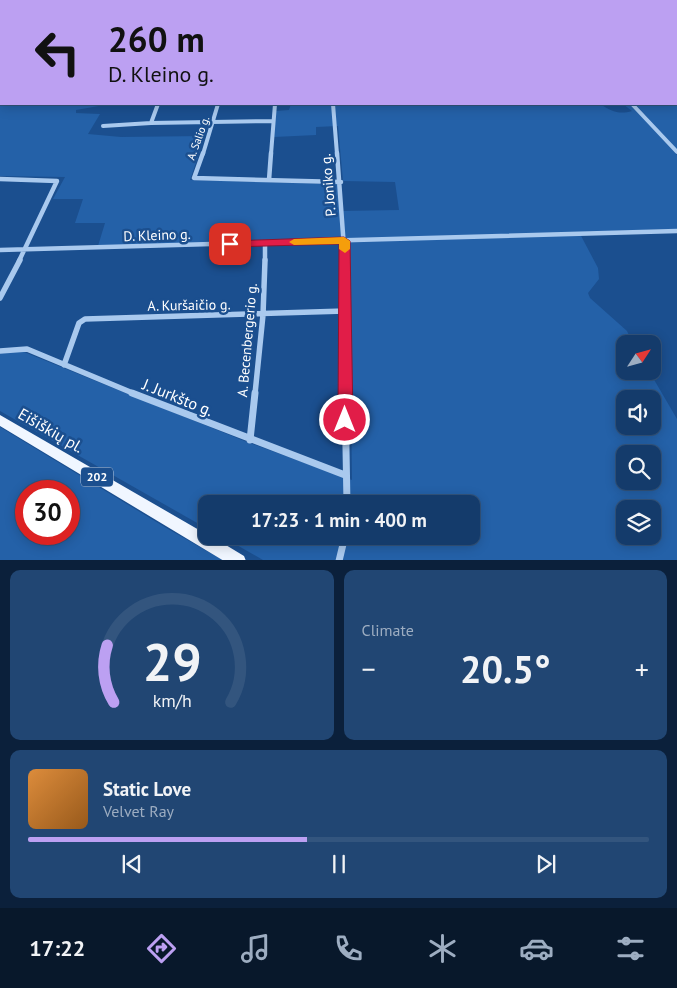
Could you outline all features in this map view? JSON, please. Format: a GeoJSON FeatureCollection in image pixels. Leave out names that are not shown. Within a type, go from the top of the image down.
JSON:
{"type":"FeatureCollection","features":[{"type":"Feature","properties":{"kind":"main road","name":"Eišiškių pl."},"geometry":{"type":"LineString","coordinates":[[0,420],[239,560]]}},
{"type":"Feature","properties":{"kind":"street"},"geometry":{"type":"LineString","coordinates":[[151,123],[158,105]]}},
{"type":"Feature","properties":{"kind":"street","name":"A. Salio g."},"geometry":{"type":"LineString","coordinates":[[218,105],[214,122],[194,178],[269,180]]}},
{"type":"Feature","properties":{"kind":"street"},"geometry":{"type":"LineString","coordinates":[[275,105],[269,180],[340,182]]}},
{"type":"Feature","properties":{"kind":"street","name":"P. Joniko g."},"geometry":{"type":"LineString","coordinates":[[333,105],[344,241],[346,495]]}},
{"type":"Feature","properties":{"kind":"street"},"geometry":{"type":"LineString","coordinates":[[633,105],[677,152]]}},
{"type":"Feature","properties":{"kind":"street"},"geometry":{"type":"LineString","coordinates":[[103,126],[151,123],[273,121]]}},
{"type":"Feature","properties":{"kind":"street"},"geometry":{"type":"LineString","coordinates":[[0,179],[57,181],[0,298]]}},
{"type":"Feature","properties":{"kind":"street","name":"D. Kleino g."},"geometry":{"type":"LineString","coordinates":[[0,250],[677,231]]}},
{"type":"Feature","properties":{"kind":"street","name":"A. Becenbergerio g."},"geometry":{"type":"LineString","coordinates":[[250,440],[263,315],[266,243]]}},
{"type":"Feature","properties":{"kind":"street","name":"A. Kuršaičio g."},"geometry":{"type":"LineString","coordinates":[[64,365],[79,323],[85,319],[345,311]]}},
{"type":"Feature","properties":{"kind":"street","name":"J. Jurkšto g."},"geometry":{"type":"LineString","coordinates":[[0,351],[27,349],[172,410],[345,475]]}},
{"type":"Feature","properties":{"kind":"street"},"geometry":{"type":"LineString","coordinates":[[340,560],[343,545]]}},
{"type":"Feature","properties":{"kind":"shaded area"},"geometry":{"type":"Polygon","coordinates":[[[0,105],[104,105],[76,110],[76,113],[100,114],[88,134],[121,137],[205,136],[190,180],[339,184],[342,211],[399,210],[395,182],[343,181],[338,126],[316,127],[316,135],[274,137],[276,111],[289,110],[291,105],[602,105],[623,113],[632,111],[624,105],[631,105],[677,155],[677,229],[579,232],[598,268],[599,279],[588,293],[590,298],[627,331],[629,335],[616,335],[616,380],[654,380],[660,390],[616,390],[616,435],[661,435],[661,392],[677,419],[677,560],[263,560],[237,545],[480,545],[480,495],[198,495],[198,523],[0,411],[0,352],[24,352],[247,442],[352,480],[349,238],[98,246],[105,223],[75,223],[83,199],[53,199],[65,177],[0,176],[0,105]]]}},
{"type":"Feature","properties":{"kind":"shaded area"},"geometry":{"type":"Polygon","coordinates":[[[636,105],[677,105],[677,150],[636,105]]]}},
{"type":"Feature","properties":{"kind":"shaded area"},"geometry":{"type":"Polygon","coordinates":[[[0,427],[168,529],[223,560],[0,560],[0,427]]]}},
{"type":"Feature","properties":{"kind":"slow traffic"},"geometry":{"type":"LineString","coordinates":[[294,242],[344,241],[345,249]]}},
{"type":"Feature","properties":{"kind":"route"},"geometry":{"type":"LineString","coordinates":[[230,244],[344,241],[345,420]]}}]}
